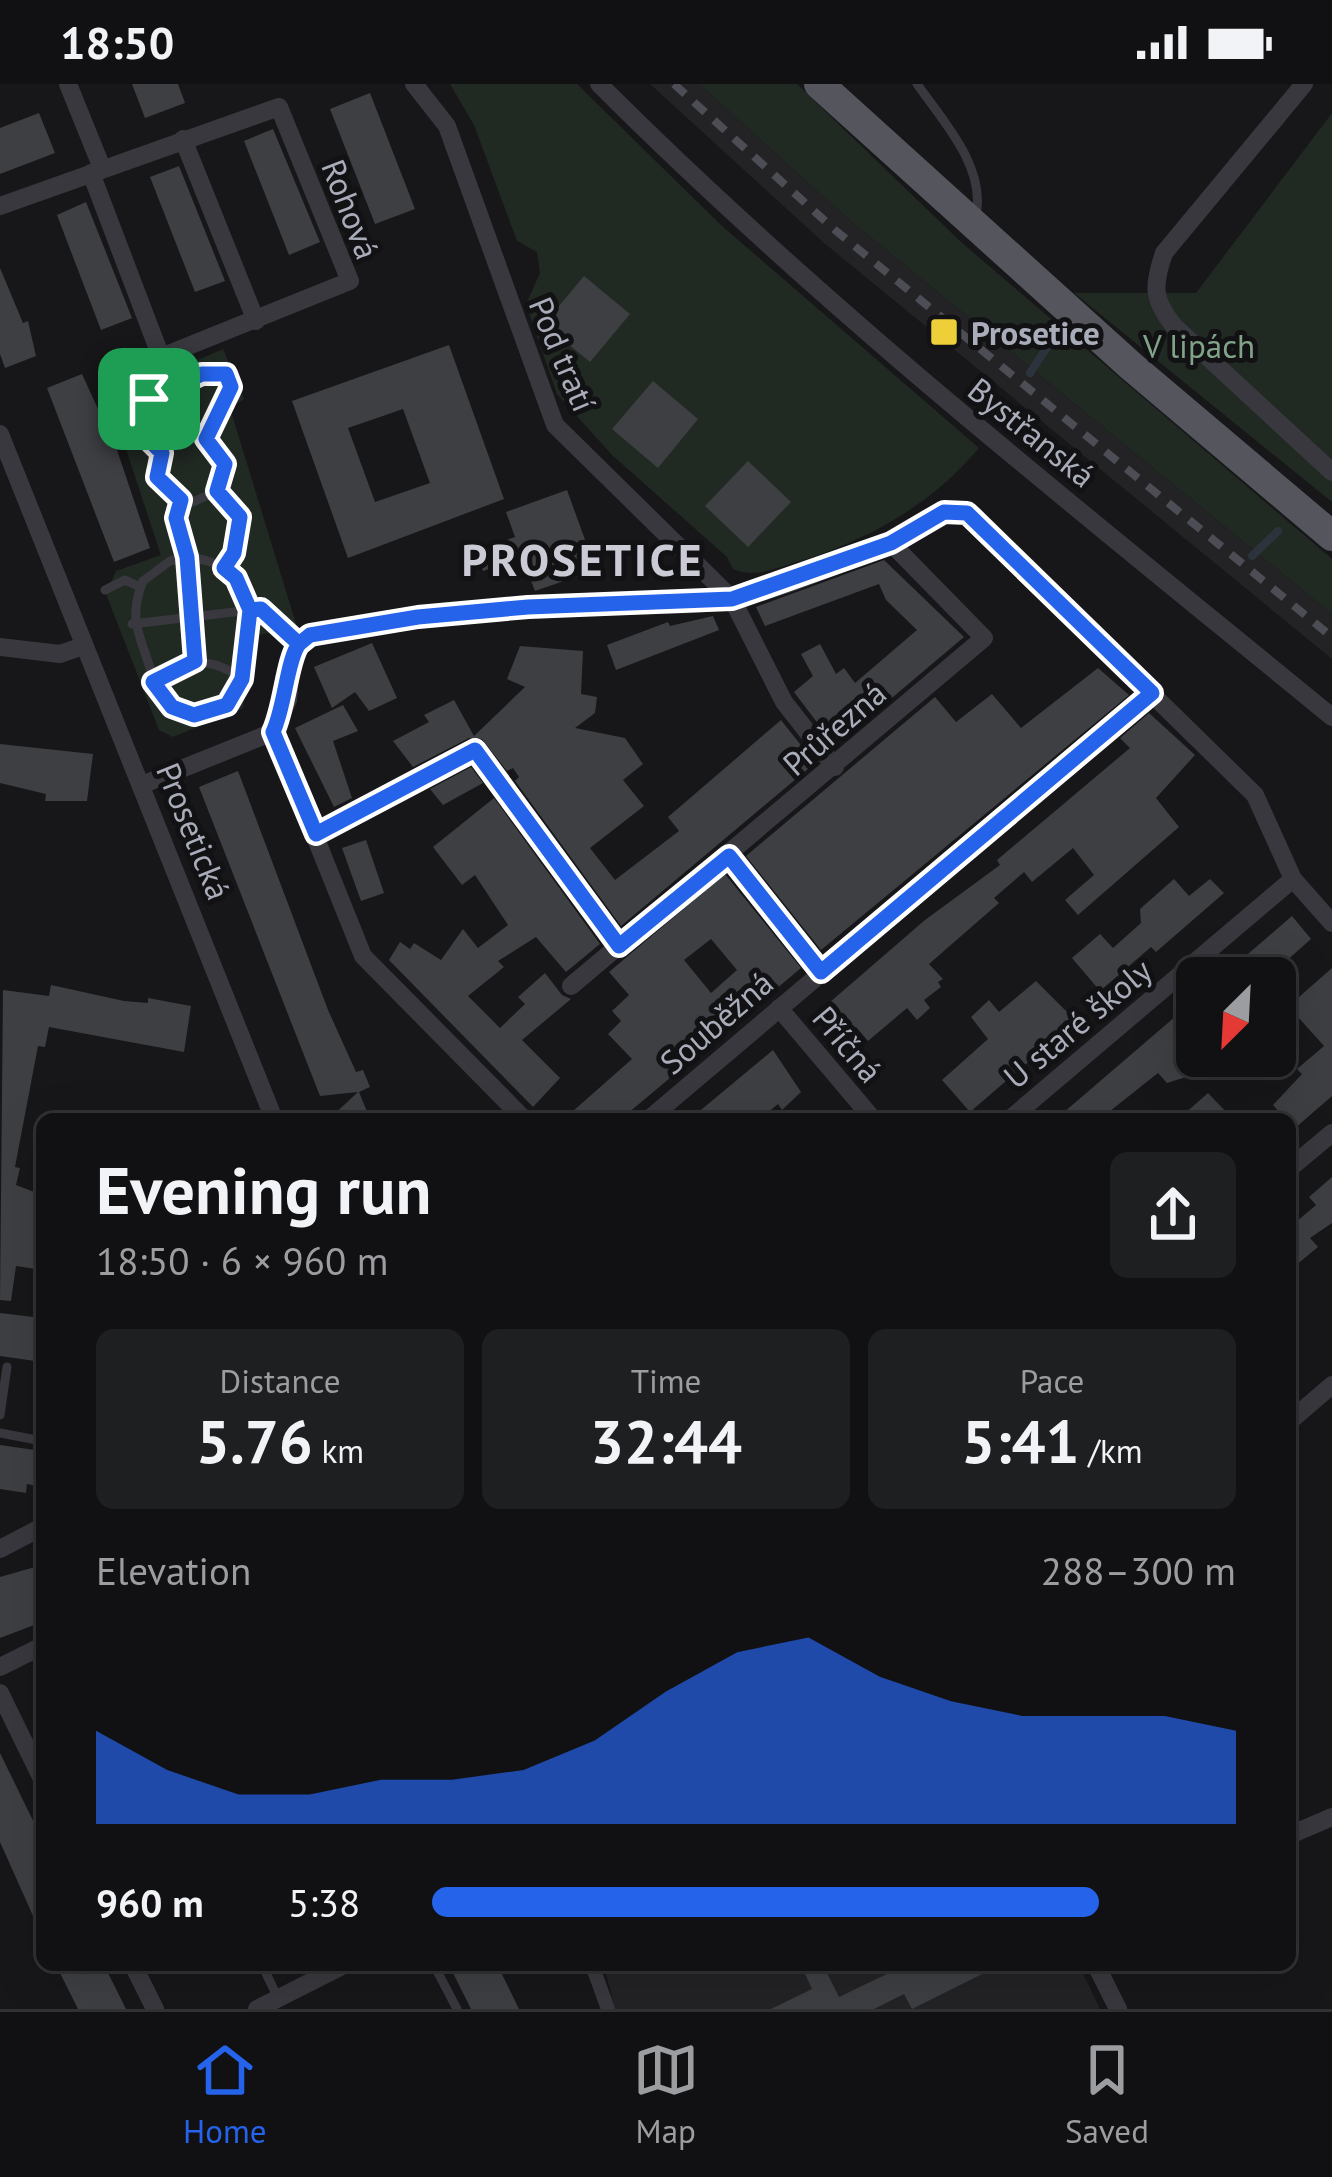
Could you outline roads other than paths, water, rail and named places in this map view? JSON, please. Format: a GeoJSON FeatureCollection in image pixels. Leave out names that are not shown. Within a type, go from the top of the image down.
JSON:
{"type":"FeatureCollection","features":[{"type":"Feature","properties":{"kind":"main road"},"geometry":{"type":"LineString","coordinates":[[819,84],[974,226],[1332,536]]}},
{"type":"Feature","properties":{"kind":"street"},"geometry":{"type":"LineString","coordinates":[[68,84],[97,171]]}},
{"type":"Feature","properties":{"kind":"street","name":"Pod tratí"},"geometry":{"type":"LineString","coordinates":[[414,84],[447,126],[555,425],[732,599],[784,702],[835,767]]}},
{"type":"Feature","properties":{"kind":"street","name":"Bystřanská"},"geometry":{"type":"LineString","coordinates":[[599,84],[721,205],[931,388],[1332,717]]}},
{"type":"Feature","properties":{"kind":"street"},"geometry":{"type":"LineString","coordinates":[[1304,84],[1164,253],[1153,285],[1160,308],[1174,326],[1332,472]]}},
{"type":"Feature","properties":{"kind":"street","name":"Rohová"},"geometry":{"type":"LineString","coordinates":[[0,206],[183,139],[279,107],[350,281],[161,356],[97,171]]}},
{"type":"Feature","properties":{"kind":"street"},"geometry":{"type":"LineString","coordinates":[[183,139],[256,321]]}},
{"type":"Feature","properties":{"kind":"street","name":"Prosetická"},"geometry":{"type":"LineString","coordinates":[[0,434],[83,646],[144,784],[272,1113]]}},
{"type":"Feature","properties":{"kind":"street"},"geometry":{"type":"LineString","coordinates":[[144,784],[273,732],[288,700],[292,653],[310,635],[418,617],[732,599],[891,543],[944,512],[967,513],[1255,795],[1293,879],[1332,923]]}},
{"type":"Feature","properties":{"kind":"street","name":"Průřezná"},"geometry":{"type":"LineString","coordinates":[[571,986],[984,638],[891,543]]}},
{"type":"Feature","properties":{"kind":"street"},"geometry":{"type":"LineString","coordinates":[[0,647],[59,654],[83,646]]}},
{"type":"Feature","properties":{"kind":"street","name":"Souběžná"},"geometry":{"type":"LineString","coordinates":[[656,1113],[1152,693]]}},
{"type":"Feature","properties":{"kind":"street"},"geometry":{"type":"LineString","coordinates":[[273,732],[363,956],[385,984],[518,1113]]}},
{"type":"Feature","properties":{"kind":"street"},"geometry":{"type":"LineString","coordinates":[[316,834],[475,750],[619,946]]}},
{"type":"Feature","properties":{"kind":"street"},"geometry":{"type":"LineString","coordinates":[[729,856],[821,972]]}},
{"type":"Feature","properties":{"kind":"street","name":"U staré školy"},"geometry":{"type":"LineString","coordinates":[[1017,1113],[1293,879]]}},
{"type":"Feature","properties":{"kind":"street","name":"Příčná"},"geometry":{"type":"LineString","coordinates":[[778,1008],[867,1113]]}},
{"type":"Feature","properties":{"kind":"street"},"geometry":{"type":"LineString","coordinates":[[1296,1163],[1332,1132]]}},
{"type":"Feature","properties":{"kind":"street"},"geometry":{"type":"LineString","coordinates":[[1296,1416],[1332,1385]]}},
{"type":"Feature","properties":{"kind":"street"},"geometry":{"type":"LineString","coordinates":[[0,1549],[36,1531]]}},
{"type":"Feature","properties":{"kind":"street"},"geometry":{"type":"LineString","coordinates":[[0,1667],[36,1649]]}},
{"type":"Feature","properties":{"kind":"street"},"geometry":{"type":"LineString","coordinates":[[0,1693],[36,1767]]}},
{"type":"Feature","properties":{"kind":"street"},"geometry":{"type":"LineString","coordinates":[[1296,1832],[1332,1817]]}},
{"type":"Feature","properties":{"kind":"street"},"geometry":{"type":"LineString","coordinates":[[136,1971],[154,2009]]}},
{"type":"Feature","properties":{"kind":"street"},"geometry":{"type":"LineString","coordinates":[[257,2009],[332,1971]]}},
{"type":"Feature","properties":{"kind":"street"},"geometry":{"type":"LineString","coordinates":[[594,1971],[608,2009]]}},
{"type":"Feature","properties":{"kind":"street"},"geometry":{"type":"LineString","coordinates":[[1099,1971],[1118,2009]]}},
{"type":"Feature","properties":{"kind":"lane"},"geometry":{"type":"LineString","coordinates":[[917,84],[961,147],[980,195],[974,226]]}},
{"type":"Feature","properties":{"kind":"lane"},"geometry":{"type":"LineString","coordinates":[[162,453],[147,438],[140,416],[149,399],[202,374],[221,371],[231,387],[206,439]]}},
{"type":"Feature","properties":{"kind":"lane"},"geometry":{"type":"LineString","coordinates":[[177,439],[206,439],[225,464],[217,491],[202,501],[181,500],[157,477],[162,453],[177,439]]}},
{"type":"Feature","properties":{"kind":"lane"},"geometry":{"type":"LineString","coordinates":[[217,491],[240,517],[234,553],[224,568]]}},
{"type":"Feature","properties":{"kind":"lane"},"geometry":{"type":"LineString","coordinates":[[181,500],[176,518],[187,557],[195,661]]}},
{"type":"Feature","properties":{"kind":"lane"},"geometry":{"type":"LineString","coordinates":[[187,557],[224,568],[236,578],[250,610],[242,679],[227,705],[202,715],[172,707],[153,682],[132,624],[140,587],[170,561],[187,557]]}},
{"type":"Feature","properties":{"kind":"lane"},"geometry":{"type":"LineString","coordinates":[[105,590],[124,580],[140,587]]}},
{"type":"Feature","properties":{"kind":"lane"},"geometry":{"type":"LineString","coordinates":[[132,624],[261,609],[299,644]]}},
{"type":"Feature","properties":{"kind":"lane"},"geometry":{"type":"LineString","coordinates":[[153,682],[195,661],[214,662],[242,679]]}},
{"type":"Feature","properties":{"kind":"lane"},"geometry":{"type":"LineString","coordinates":[[0,1415],[8,1367]]}},
{"type":"Feature","properties":{"kind":"lane"},"geometry":{"type":"LineString","coordinates":[[0,1433],[36,1440]]}},
{"type":"Feature","properties":{"kind":"lane"},"geometry":{"type":"LineString","coordinates":[[265,1971],[278,1998]]}},
{"type":"Feature","properties":{"kind":"lane"},"geometry":{"type":"LineString","coordinates":[[437,1971],[457,2009]]}},
{"type":"Feature","properties":{"kind":"waterway"},"geometry":{"type":"LineString","coordinates":[[1030,373],[1053,338]]}},
{"type":"Feature","properties":{"kind":"waterway"},"geometry":{"type":"LineString","coordinates":[[1252,556],[1278,531]]}},
{"type":"Feature","properties":{"kind":"railway"},"geometry":{"type":"LineString","coordinates":[[674,84],[835,230],[1332,637]]}},
{"type":"Feature","properties":{"kind":"place","name":"Prosetice"},"geometry":{"type":"Point","coordinates":[944,332]}},
{"type":"Feature","properties":{"kind":"district","name":"PROSETICE"},"geometry":{"type":"Point","coordinates":[583,559]}},
{"type":"Feature","properties":{"kind":"park label","name":"V lipách"},"geometry":{"type":"Point","coordinates":[1199,345]}}]}
